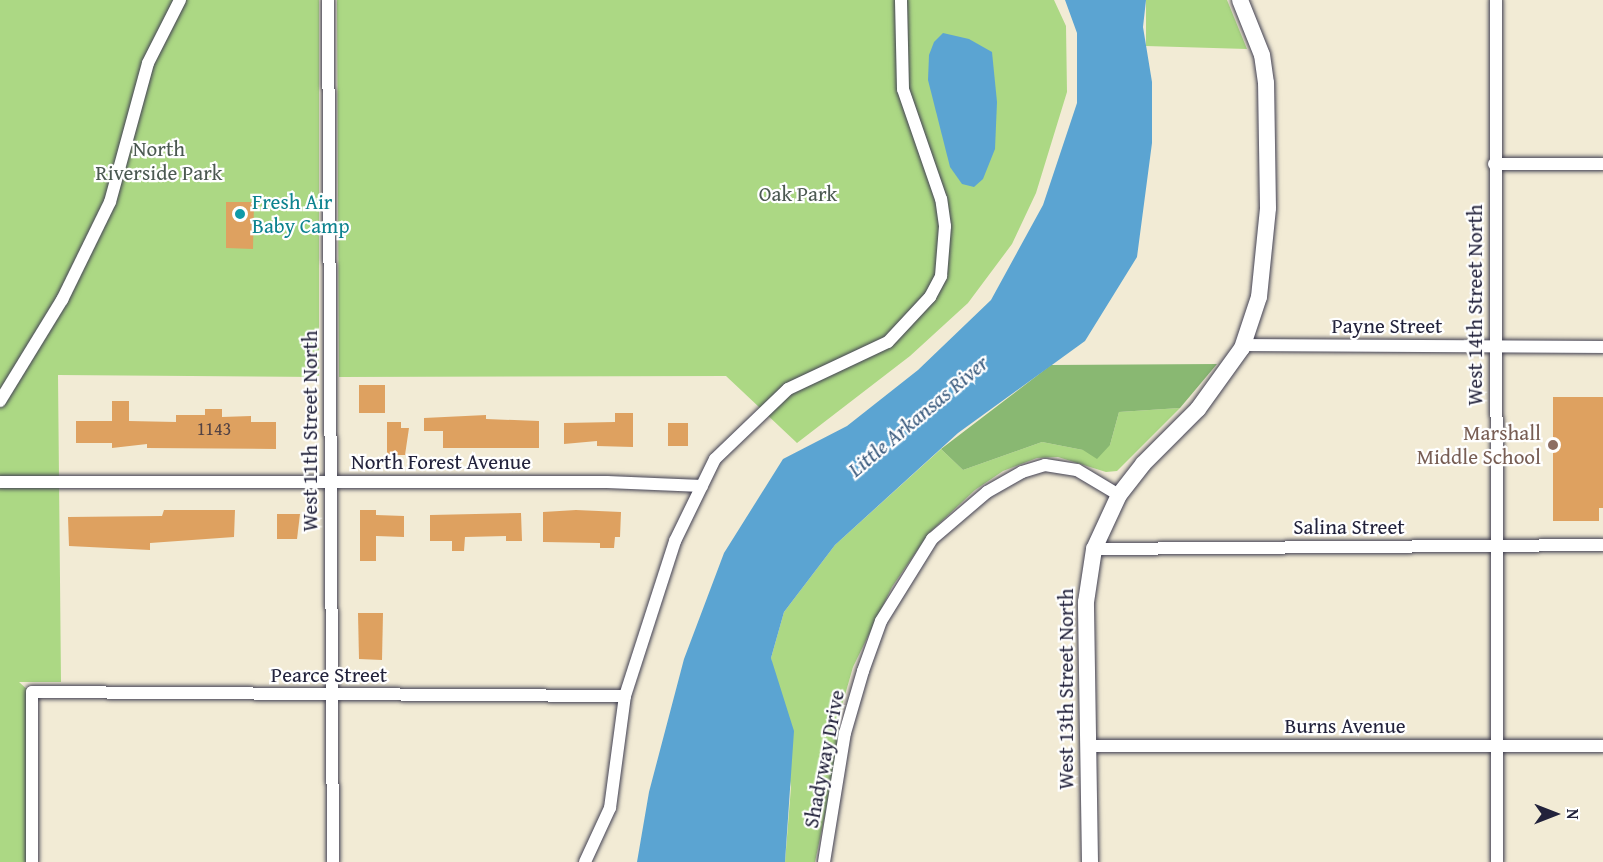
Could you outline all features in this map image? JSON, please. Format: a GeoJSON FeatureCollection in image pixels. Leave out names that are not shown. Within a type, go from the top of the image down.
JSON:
{"type":"FeatureCollection","features":[{"type":"Feature","properties":{"kind":"street"},"geometry":{"type":"LineString","coordinates":[[0,400],[62,300],[110,201],[148,63],[180,0]]}},
{"type":"Feature","properties":{"kind":"street","name":"West 11th Street North"},"geometry":{"type":"LineString","coordinates":[[328,0],[333,862]]}},
{"type":"Feature","properties":{"kind":"street"},"geometry":{"type":"LineString","coordinates":[[585,862],[610,808],[625,696],[675,541],[715,459],[761,411],[788,389],[888,342],[930,297],[941,276],[945,226],[938,189],[903,89],[901,0]]}},
{"type":"Feature","properties":{"kind":"street","name":"West 13th Street North"},"geometry":{"type":"LineString","coordinates":[[1090,862],[1086,602],[1094,549],[1119,495],[1143,464],[1198,410],[1243,345],[1259,297],[1265,255],[1268,113],[1262,55],[1240,0]]}},
{"type":"Feature","properties":{"kind":"street","name":"West 14th Street North"},"geometry":{"type":"LineString","coordinates":[[1496,0],[1494,164],[1497,862]]}},
{"type":"Feature","properties":{"kind":"street"},"geometry":{"type":"LineString","coordinates":[[1494,164],[1603,164]]}},
{"type":"Feature","properties":{"kind":"street","name":"Payne Street"},"geometry":{"type":"LineString","coordinates":[[1243,345],[1603,347]]}},
{"type":"Feature","properties":{"kind":"street","name":"Shadyway Drive"},"geometry":{"type":"LineString","coordinates":[[824,862],[845,734],[863,671],[881,621],[932,539],[987,492],[1022,472],[1045,465],[1077,470],[1119,495]]}},
{"type":"Feature","properties":{"kind":"street","name":"North Forest Avenue"},"geometry":{"type":"LineString","coordinates":[[0,482],[607,482],[702,486]]}},
{"type":"Feature","properties":{"kind":"street","name":"Salina Street"},"geometry":{"type":"LineString","coordinates":[[1094,549],[1603,545]]}},
{"type":"Feature","properties":{"kind":"street","name":"Pearce Street"},"geometry":{"type":"LineString","coordinates":[[32,862],[32,692],[625,696]]}},
{"type":"Feature","properties":{"kind":"street","name":"Burns Avenue"},"geometry":{"type":"LineString","coordinates":[[1087,746],[1603,746]]}},
{"type":"Feature","properties":{"kind":"green space","name":"North Riverside Park"},"geometry":{"type":"Polygon","coordinates":[[[0,0],[319,0],[319,377],[58,375],[61,682],[19,682],[30,692],[30,862],[0,862],[0,0]]]}},
{"type":"Feature","properties":{"kind":"green space","name":"Oak Park"},"geometry":{"type":"Polygon","coordinates":[[[337,0],[1054,0],[1066,26],[1067,92],[1036,193],[1012,244],[968,303],[910,356],[797,443],[726,376],[339,377],[337,0]]]}},
{"type":"Feature","properties":{"kind":"green space"},"geometry":{"type":"Polygon","coordinates":[[[1146,0],[1227,0],[1247,49],[1146,46],[1146,0]]]}},
{"type":"Feature","properties":{"kind":"green space"},"geometry":{"type":"Polygon","coordinates":[[[1217,364],[1180,408],[1119,412],[1110,445],[1097,459],[1083,450],[1042,442],[963,470],[941,449],[1051,365],[1217,364]]]}},
{"type":"Feature","properties":{"kind":"green space"},"geometry":{"type":"Polygon","coordinates":[[[1180,408],[1117,471],[1106,472],[1058,457],[1037,458],[1003,471],[975,490],[929,533],[892,587],[853,667],[841,709],[833,777],[815,862],[785,862],[791,787],[771,658],[784,612],[835,545],[941,449],[963,470],[1042,442],[1083,450],[1110,445],[1119,412],[1180,408]]]}},
{"type":"Feature","properties":{"kind":"water","name":"Little Arkansas River"},"geometry":{"type":"Polygon","coordinates":[[[1065,0],[1146,0],[1143,27],[1152,82],[1152,143],[1137,257],[1085,341],[958,433],[835,545],[784,612],[771,658],[794,731],[785,862],[637,862],[649,792],[684,659],[724,553],[783,459],[847,426],[918,370],[991,300],[1043,205],[1077,103],[1077,33],[1065,0]]]}},
{"type":"Feature","properties":{"kind":"water"},"geometry":{"type":"Polygon","coordinates":[[[943,33],[969,39],[992,52],[997,102],[995,149],[983,179],[974,187],[962,184],[950,167],[928,80],[929,55],[934,42],[943,33]]]}},
{"type":"Feature","properties":{"kind":"building","name":"Fresh Air Baby Camp"},"geometry":{"type":"Polygon","coordinates":[[[226,202],[254,202],[253,249],[226,248],[226,202]]]}},
{"type":"Feature","properties":{"kind":"building"},"geometry":{"type":"Polygon","coordinates":[[[359,385],[385,385],[385,413],[359,413],[359,385]]]}},
{"type":"Feature","properties":{"kind":"building"},"geometry":{"type":"Polygon","coordinates":[[[1553,397],[1603,397],[1603,508],[1599,508],[1599,521],[1553,521],[1553,397]]]}},
{"type":"Feature","properties":{"kind":"building"},"geometry":{"type":"Polygon","coordinates":[[[112,401],[129,401],[129,421],[176,422],[176,415],[205,415],[205,409],[222,409],[222,417],[251,416],[251,422],[276,422],[276,449],[147,448],[147,444],[112,448],[112,443],[76,443],[76,421],[112,421],[112,401]]]}},
{"type":"Feature","properties":{"kind":"building"},"geometry":{"type":"Polygon","coordinates":[[[615,413],[633,413],[633,447],[597,446],[597,441],[564,444],[564,423],[615,422],[615,413]]]}},
{"type":"Feature","properties":{"kind":"building"},"geometry":{"type":"Polygon","coordinates":[[[486,415],[486,419],[539,421],[539,448],[443,448],[443,431],[424,431],[424,418],[486,415]]]}},
{"type":"Feature","properties":{"kind":"building"},"geometry":{"type":"Polygon","coordinates":[[[387,422],[401,422],[401,428],[409,428],[405,455],[387,455],[387,422]]]}},
{"type":"Feature","properties":{"kind":"building"},"geometry":{"type":"Polygon","coordinates":[[[668,423],[688,423],[688,446],[668,446],[668,423]]]}},
{"type":"Feature","properties":{"kind":"building"},"geometry":{"type":"Polygon","coordinates":[[[164,510],[235,510],[234,537],[150,543],[150,550],[69,546],[68,517],[162,516],[164,510]]]}},
{"type":"Feature","properties":{"kind":"building"},"geometry":{"type":"Polygon","coordinates":[[[360,510],[376,510],[376,515],[404,516],[404,537],[376,536],[376,561],[360,561],[360,510]]]}},
{"type":"Feature","properties":{"kind":"building"},"geometry":{"type":"Polygon","coordinates":[[[576,510],[621,512],[620,537],[615,537],[614,548],[600,548],[600,543],[543,542],[543,512],[576,510]]]}},
{"type":"Feature","properties":{"kind":"building"},"geometry":{"type":"Polygon","coordinates":[[[521,513],[522,541],[506,541],[506,536],[465,537],[464,551],[452,551],[452,541],[430,541],[430,515],[521,513]]]}},
{"type":"Feature","properties":{"kind":"building"},"geometry":{"type":"Polygon","coordinates":[[[277,514],[300,514],[297,539],[277,539],[277,514]]]}},
{"type":"Feature","properties":{"kind":"building"},"geometry":{"type":"Polygon","coordinates":[[[358,613],[383,613],[382,660],[359,659],[358,613]]]}},
{"type":"Feature","properties":{"kind":"place","name":"Fresh Air Baby Camp"},"geometry":{"type":"Point","coordinates":[240,214]}},
{"type":"Feature","properties":{"kind":"place","name":"Marshall Middle School"},"geometry":{"type":"Point","coordinates":[1553,445]}}]}
